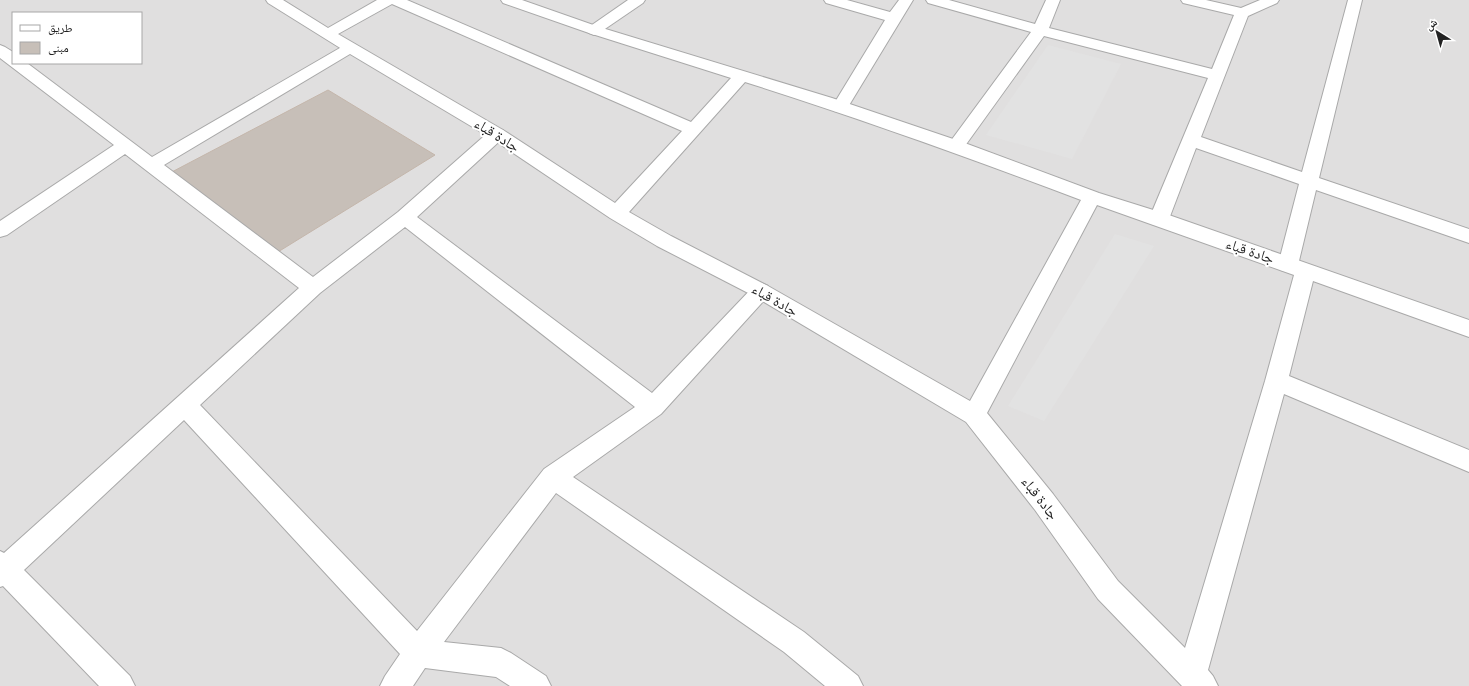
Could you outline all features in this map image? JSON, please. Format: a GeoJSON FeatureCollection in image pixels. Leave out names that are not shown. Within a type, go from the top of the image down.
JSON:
{"type":"FeatureCollection","features":[{"type":"Feature","properties":{"kind":"street","name":"جادة قباء"},"geometry":{"type":"LineString","coordinates":[[273,0],[350,48],[497,134],[617,212],[664,240],[761,291],[974,415],[1044,502],[1108,590],[1198,680]]}},
{"type":"Feature","properties":{"kind":"street"},"geometry":{"type":"LineString","coordinates":[[327,34],[388,0]]}},
{"type":"Feature","properties":{"kind":"street"},"geometry":{"type":"LineString","coordinates":[[395,0],[693,129]]}},
{"type":"Feature","properties":{"kind":"street","name":"جادة قباء"},"geometry":{"type":"LineString","coordinates":[[508,0],[594,30],[840,107],[956,146],[1092,197],[1159,219],[1469,329]]}},
{"type":"Feature","properties":{"kind":"street"},"geometry":{"type":"LineString","coordinates":[[594,30],[638,0]]}},
{"type":"Feature","properties":{"kind":"street"},"geometry":{"type":"LineString","coordinates":[[831,0],[894,18]]}},
{"type":"Feature","properties":{"kind":"street"},"geometry":{"type":"LineString","coordinates":[[840,107],[906,0]]}},
{"type":"Feature","properties":{"kind":"street"},"geometry":{"type":"LineString","coordinates":[[933,0],[1040,30],[1217,75]]}},
{"type":"Feature","properties":{"kind":"street"},"geometry":{"type":"LineString","coordinates":[[956,146],[1040,30],[1053,0]]}},
{"type":"Feature","properties":{"kind":"street"},"geometry":{"type":"LineString","coordinates":[[1188,0],[1242,13],[1272,0]]}},
{"type":"Feature","properties":{"kind":"street"},"geometry":{"type":"LineString","coordinates":[[1198,680],[1276,381],[1296,268],[1309,181],[1355,0]]}},
{"type":"Feature","properties":{"kind":"street"},"geometry":{"type":"LineString","coordinates":[[1159,219],[1242,13]]}},
{"type":"Feature","properties":{"kind":"street"},"geometry":{"type":"LineString","coordinates":[[150,165],[350,48]]}},
{"type":"Feature","properties":{"kind":"street"},"geometry":{"type":"LineString","coordinates":[[0,50],[12,59]]}},
{"type":"Feature","properties":{"kind":"street"},"geometry":{"type":"LineString","coordinates":[[18,64],[313,288]]}},
{"type":"Feature","properties":{"kind":"street"},"geometry":{"type":"LineString","coordinates":[[617,212],[741,77]]}},
{"type":"Feature","properties":{"kind":"street"},"geometry":{"type":"LineString","coordinates":[[120,686],[2,569],[313,288],[405,216],[497,134]]}},
{"type":"Feature","properties":{"kind":"street"},"geometry":{"type":"LineString","coordinates":[[1191,140],[1469,236]]}},
{"type":"Feature","properties":{"kind":"street"},"geometry":{"type":"LineString","coordinates":[[0,230],[125,146]]}},
{"type":"Feature","properties":{"kind":"street"},"geometry":{"type":"LineString","coordinates":[[974,415],[1092,197]]}},
{"type":"Feature","properties":{"kind":"street"},"geometry":{"type":"LineString","coordinates":[[405,216],[652,407]]}},
{"type":"Feature","properties":{"kind":"street"},"geometry":{"type":"LineString","coordinates":[[395,686],[418,653],[553,477],[652,407],[761,291]]}},
{"type":"Feature","properties":{"kind":"street"},"geometry":{"type":"LineString","coordinates":[[1276,381],[1469,461]]}},
{"type":"Feature","properties":{"kind":"street"},"geometry":{"type":"LineString","coordinates":[[184,405],[418,653],[501,663],[536,686]]}},
{"type":"Feature","properties":{"kind":"street"},"geometry":{"type":"LineString","coordinates":[[553,477],[794,642],[848,686]]}},
{"type":"Feature","properties":{"kind":"shaded area"},"geometry":{"type":"Polygon","coordinates":[[[0,0],[1469,0],[1469,686],[0,686],[0,0]]]}},
{"type":"Feature","properties":{"kind":"shaded area"},"geometry":{"type":"Polygon","coordinates":[[[1048,45],[1121,64],[1072,159],[986,135],[1048,45]]]}},
{"type":"Feature","properties":{"kind":"shaded area"},"geometry":{"type":"Polygon","coordinates":[[[1115,234],[1154,246],[1044,421],[1008,406],[1115,234]]]}},
{"type":"Feature","properties":{"kind":"building"},"geometry":{"type":"Polygon","coordinates":[[[328,90],[435,155],[273,255],[168,174],[328,90]]]}}]}
